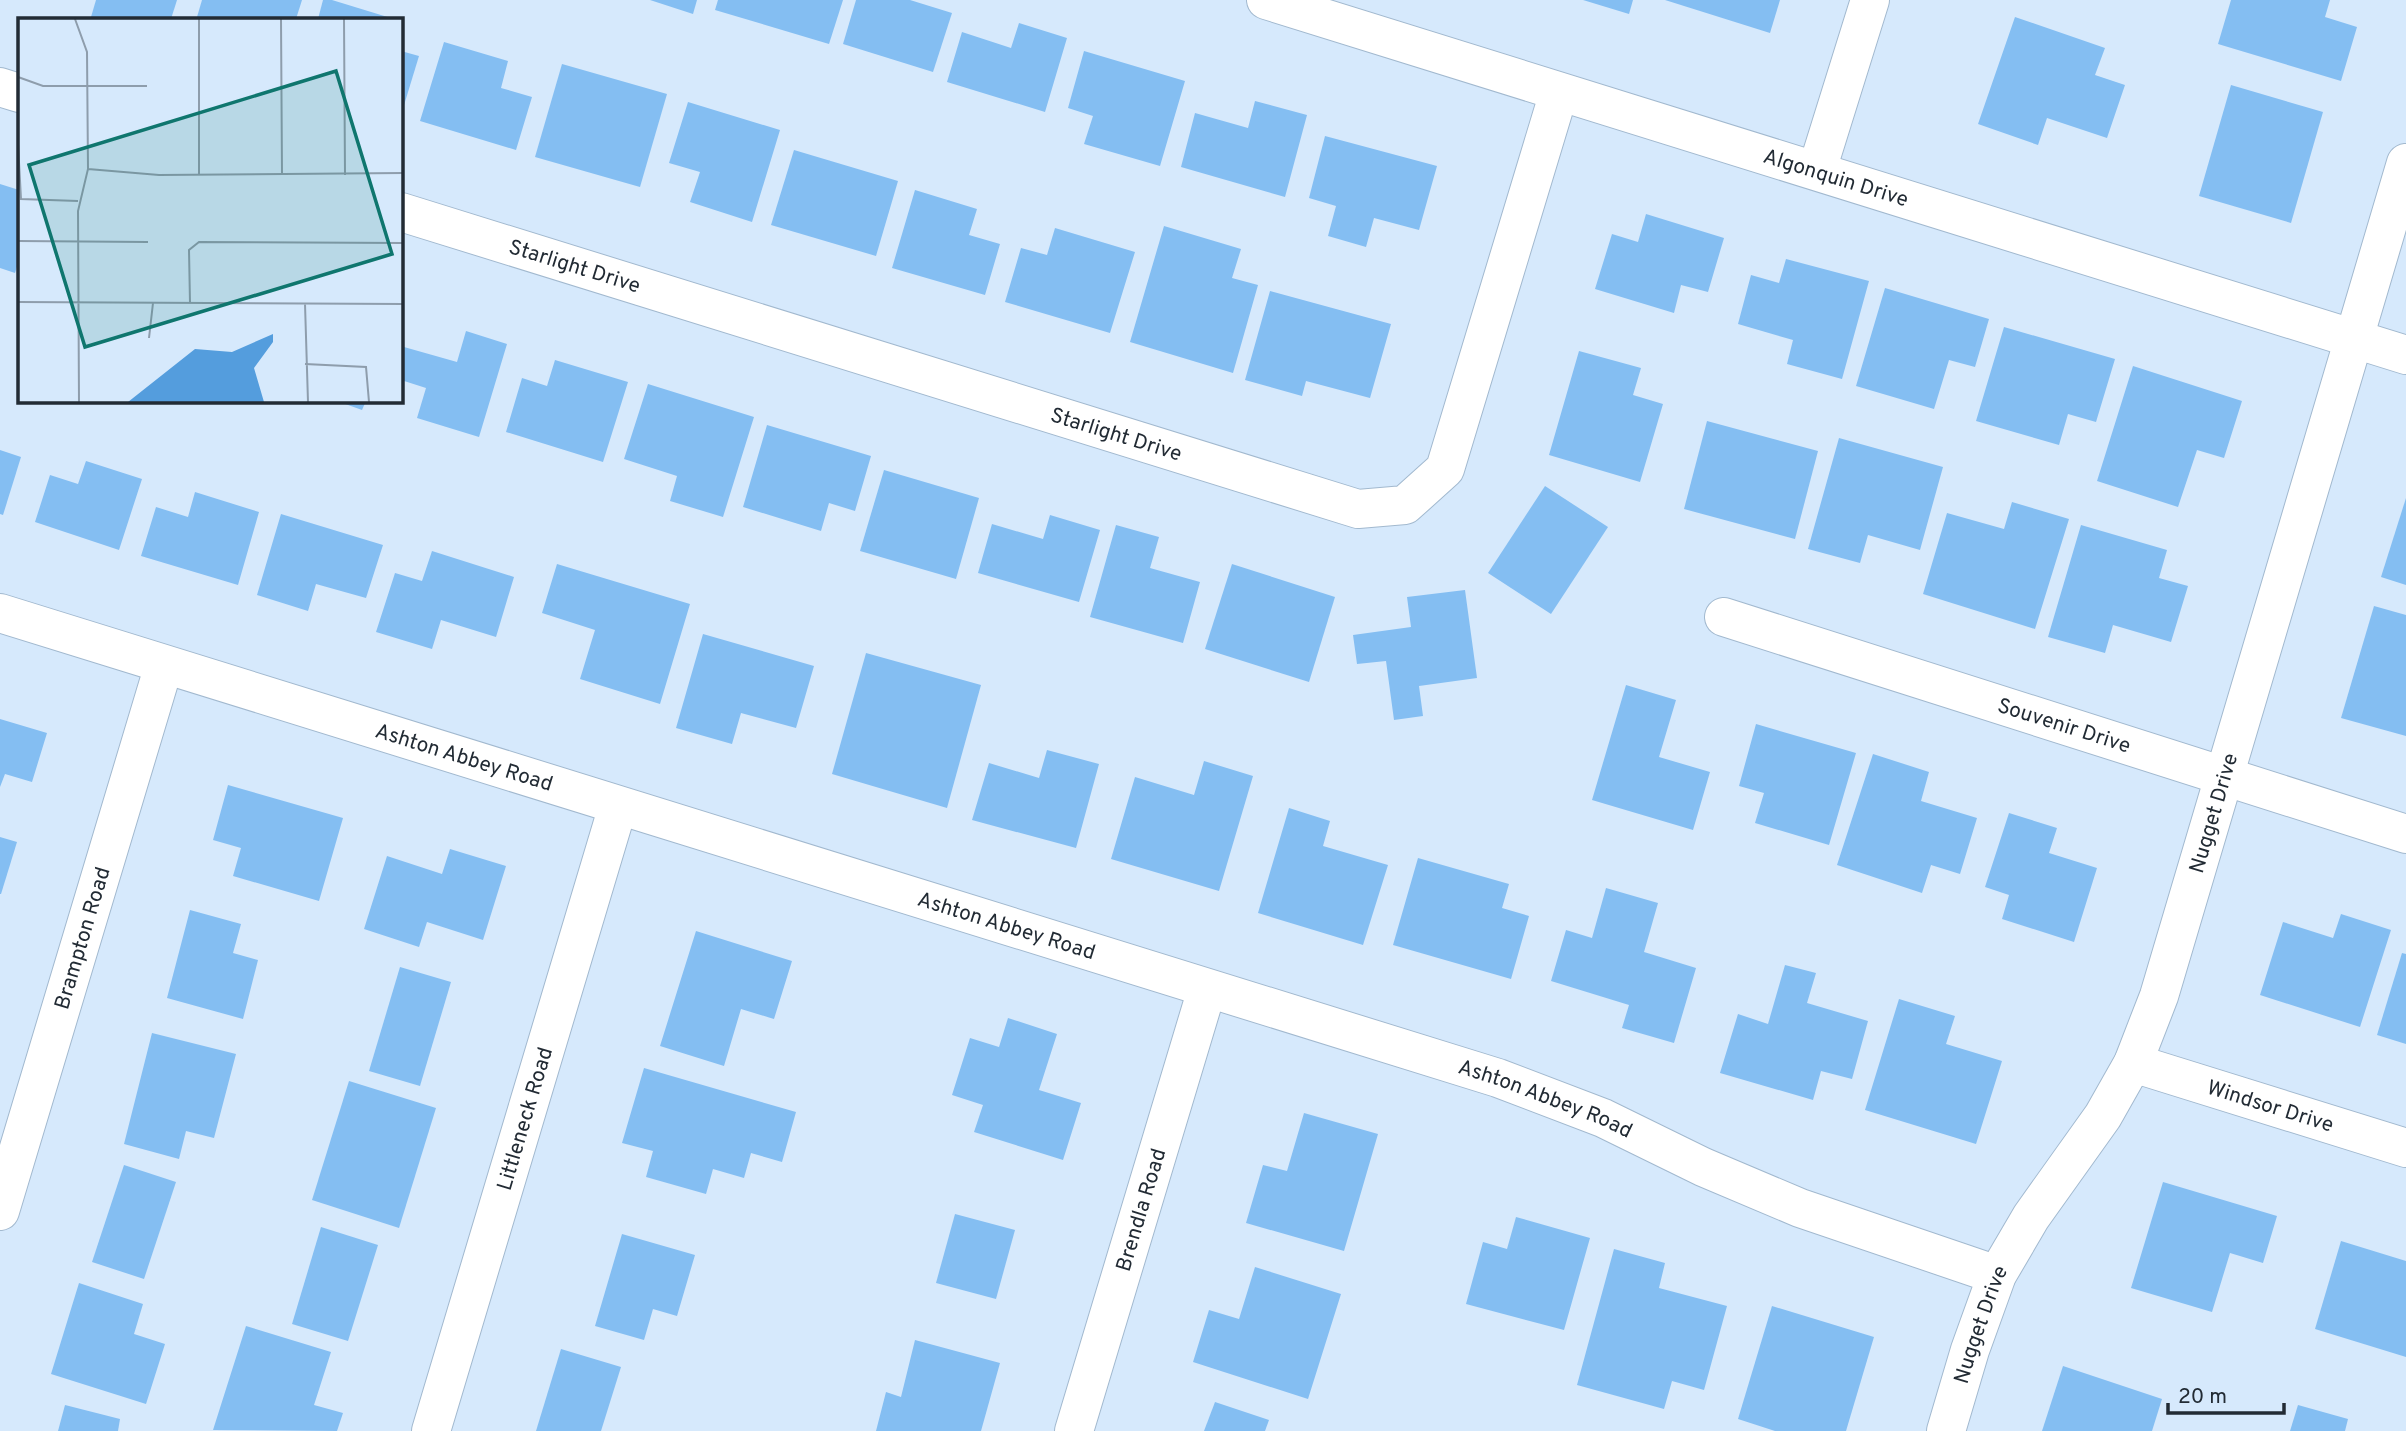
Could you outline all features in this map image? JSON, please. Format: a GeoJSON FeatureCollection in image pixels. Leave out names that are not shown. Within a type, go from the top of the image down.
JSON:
{"type":"FeatureCollection","features":[{"type":"Feature","properties":{"kind":"street","name":"Algonquin Drive"},"geometry":{"type":"LineString","coordinates":[[1266,0],[2406,355]]}},
{"type":"Feature","properties":{"kind":"street"},"geometry":{"type":"LineString","coordinates":[[1818,170],[1870,0]]}},
{"type":"Feature","properties":{"kind":"street"},"geometry":{"type":"LineString","coordinates":[[0,87],[18,93]]}},
{"type":"Feature","properties":{"kind":"street","name":"Starlight Drive"},"geometry":{"type":"LineString","coordinates":[[402,212],[1358,509],[1405,505],[1444,469],[1559,92]]}},
{"type":"Feature","properties":{"kind":"street","name":"Nugget Drive"},"geometry":{"type":"LineString","coordinates":[[1946,1431],[1970,1350],[1997,1275],[2031,1217],[2102,1116],[2133,1063],[2159,996],[2406,163]]}},
{"type":"Feature","properties":{"kind":"street","name":"Ashton Abbey Road"},"geometry":{"type":"LineString","coordinates":[[0,613],[1498,1079],[1603,1118],[1703,1167],[1800,1208],[1997,1275]]}},
{"type":"Feature","properties":{"kind":"street","name":"Souvenir Drive"},"geometry":{"type":"LineString","coordinates":[[1724,617],[2406,834]]}},
{"type":"Feature","properties":{"kind":"street","name":"Brampton Road"},"geometry":{"type":"LineString","coordinates":[[0,1211],[164,665]]}},
{"type":"Feature","properties":{"kind":"street","name":"Littleneck Road"},"geometry":{"type":"LineString","coordinates":[[431,1431],[618,806]]}},
{"type":"Feature","properties":{"kind":"street","name":"Brendla Road"},"geometry":{"type":"LineString","coordinates":[[1074,1431],[1207,989]]}},
{"type":"Feature","properties":{"kind":"street","name":"Windsor Drive"},"geometry":{"type":"LineString","coordinates":[[2133,1063],[2406,1148]]}},
{"type":"Feature","properties":{"kind":"building"},"geometry":{"type":"Polygon","coordinates":[[[96,0],[177,0],[171,18],[91,17],[96,0]]]}},
{"type":"Feature","properties":{"kind":"building"},"geometry":{"type":"Polygon","coordinates":[[[202,0],[302,0],[296,18],[197,17],[202,0]]]}},
{"type":"Feature","properties":{"kind":"building"},"geometry":{"type":"Polygon","coordinates":[[[323,0],[332,0],[391,18],[318,18],[323,0]]]}},
{"type":"Feature","properties":{"kind":"building"},"geometry":{"type":"Polygon","coordinates":[[[650,0],[697,0],[693,14],[650,0]]]}},
{"type":"Feature","properties":{"kind":"building"},"geometry":{"type":"Polygon","coordinates":[[[718,0],[843,0],[829,44],[715,10],[718,0]]]}},
{"type":"Feature","properties":{"kind":"building"},"geometry":{"type":"Polygon","coordinates":[[[856,0],[910,0],[952,13],[933,72],[843,44],[856,0]]]}},
{"type":"Feature","properties":{"kind":"building"},"geometry":{"type":"Polygon","coordinates":[[[1583,0],[1633,0],[1629,14],[1583,0]]]}},
{"type":"Feature","properties":{"kind":"building"},"geometry":{"type":"Polygon","coordinates":[[[1665,0],[1780,0],[1770,33],[1665,0]]]}},
{"type":"Feature","properties":{"kind":"building"},"geometry":{"type":"Polygon","coordinates":[[[2231,0],[2330,0],[2325,17],[2357,27],[2341,81],[2218,44],[2231,0]]]}},
{"type":"Feature","properties":{"kind":"building"},"geometry":{"type":"Polygon","coordinates":[[[2015,17],[2105,48],[2095,75],[2125,85],[2107,138],[2047,118],[2038,145],[1978,124],[2015,17]]]}},
{"type":"Feature","properties":{"kind":"building"},"geometry":{"type":"Polygon","coordinates":[[[1019,23],[1067,38],[1045,112],[947,82],[962,32],[1011,48],[1019,23]]]}},
{"type":"Feature","properties":{"kind":"building"},"geometry":{"type":"Polygon","coordinates":[[[444,42],[508,61],[501,88],[532,97],[516,150],[420,121],[444,42]]]}},
{"type":"Feature","properties":{"kind":"building"},"geometry":{"type":"Polygon","coordinates":[[[402,51],[419,56],[402,112],[402,51]]]}},
{"type":"Feature","properties":{"kind":"building"},"geometry":{"type":"Polygon","coordinates":[[[1084,51],[1185,81],[1160,166],[1084,144],[1093,116],[1068,108],[1084,51]]]}},
{"type":"Feature","properties":{"kind":"building"},"geometry":{"type":"Polygon","coordinates":[[[562,64],[667,94],[640,187],[535,157],[562,64]]]}},
{"type":"Feature","properties":{"kind":"building"},"geometry":{"type":"Polygon","coordinates":[[[2231,85],[2323,112],[2291,223],[2199,196],[2231,85]]]}},
{"type":"Feature","properties":{"kind":"building"},"geometry":{"type":"Polygon","coordinates":[[[1255,101],[1307,115],[1285,197],[1181,167],[1195,113],[1248,128],[1255,101]]]}},
{"type":"Feature","properties":{"kind":"building"},"geometry":{"type":"Polygon","coordinates":[[[688,102],[780,130],[752,222],[690,202],[700,172],[669,163],[688,102]]]}},
{"type":"Feature","properties":{"kind":"building"},"geometry":{"type":"Polygon","coordinates":[[[1325,136],[1437,166],[1419,230],[1374,218],[1366,247],[1328,236],[1336,206],[1309,198],[1325,136]]]}},
{"type":"Feature","properties":{"kind":"building"},"geometry":{"type":"Polygon","coordinates":[[[794,150],[898,181],[876,256],[771,225],[794,150]]]}},
{"type":"Feature","properties":{"kind":"building"},"geometry":{"type":"Polygon","coordinates":[[[0,184],[18,190],[18,263],[15,273],[0,268],[0,184]]]}},
{"type":"Feature","properties":{"kind":"building"},"geometry":{"type":"Polygon","coordinates":[[[915,190],[977,209],[969,235],[1000,244],[985,295],[892,268],[915,190]]]}},
{"type":"Feature","properties":{"kind":"building"},"geometry":{"type":"Polygon","coordinates":[[[1646,214],[1724,238],[1708,292],[1681,285],[1674,313],[1595,289],[1612,234],[1638,242],[1646,214]]]}},
{"type":"Feature","properties":{"kind":"building"},"geometry":{"type":"Polygon","coordinates":[[[1164,226],[1241,249],[1232,278],[1258,285],[1233,373],[1130,342],[1164,226]]]}},
{"type":"Feature","properties":{"kind":"building"},"geometry":{"type":"Polygon","coordinates":[[[1055,228],[1135,252],[1110,333],[1005,302],[1021,248],[1047,255],[1055,228]]]}},
{"type":"Feature","properties":{"kind":"building"},"geometry":{"type":"Polygon","coordinates":[[[1786,259],[1869,281],[1842,379],[1787,364],[1793,340],[1738,324],[1751,275],[1779,283],[1786,259]]]}},
{"type":"Feature","properties":{"kind":"building"},"geometry":{"type":"Polygon","coordinates":[[[1885,288],[1989,319],[1975,367],[1949,360],[1934,409],[1856,386],[1885,288]]]}},
{"type":"Feature","properties":{"kind":"building"},"geometry":{"type":"Polygon","coordinates":[[[1270,291],[1391,324],[1370,398],[1306,381],[1302,396],[1245,380],[1270,291]]]}},
{"type":"Feature","properties":{"kind":"building"},"geometry":{"type":"Polygon","coordinates":[[[2004,327],[2115,359],[2096,422],[2068,414],[2059,445],[1976,421],[2004,327]]]}},
{"type":"Feature","properties":{"kind":"building"},"geometry":{"type":"Polygon","coordinates":[[[466,331],[507,344],[479,437],[417,418],[426,388],[402,380],[404,347],[457,362],[466,331]]]}},
{"type":"Feature","properties":{"kind":"building"},"geometry":{"type":"Polygon","coordinates":[[[1579,351],[1641,368],[1633,395],[1663,404],[1640,482],[1549,455],[1579,351]]]}},
{"type":"Feature","properties":{"kind":"building"},"geometry":{"type":"Polygon","coordinates":[[[555,360],[628,382],[603,462],[506,432],[522,378],[547,386],[555,360]]]}},
{"type":"Feature","properties":{"kind":"building"},"geometry":{"type":"Polygon","coordinates":[[[2133,366],[2242,401],[2224,458],[2197,450],[2178,507],[2097,481],[2133,366]]]}},
{"type":"Feature","properties":{"kind":"building"},"geometry":{"type":"Polygon","coordinates":[[[648,384],[754,417],[723,517],[670,501],[677,476],[624,459],[648,384]]]}},
{"type":"Feature","properties":{"kind":"building"},"geometry":{"type":"Polygon","coordinates":[[[340,402],[366,402],[362,410],[340,402]]]}},
{"type":"Feature","properties":{"kind":"building"},"geometry":{"type":"Polygon","coordinates":[[[1707,421],[1818,451],[1795,539],[1684,509],[1707,421]]]}},
{"type":"Feature","properties":{"kind":"building"},"geometry":{"type":"Polygon","coordinates":[[[767,425],[871,456],[855,511],[829,503],[821,531],[743,507],[767,425]]]}},
{"type":"Feature","properties":{"kind":"building"},"geometry":{"type":"Polygon","coordinates":[[[1839,438],[1943,467],[1920,550],[1868,535],[1860,563],[1808,549],[1839,438]]]}},
{"type":"Feature","properties":{"kind":"building"},"geometry":{"type":"Polygon","coordinates":[[[0,450],[21,457],[3,515],[0,514],[0,450]]]}},
{"type":"Feature","properties":{"kind":"building"},"geometry":{"type":"Polygon","coordinates":[[[86,461],[142,479],[119,550],[35,522],[50,475],[78,484],[86,461]]]}},
{"type":"Feature","properties":{"kind":"building"},"geometry":{"type":"Polygon","coordinates":[[[884,470],[979,498],[956,579],[860,551],[884,470]]]}},
{"type":"Feature","properties":{"kind":"building"},"geometry":{"type":"Polygon","coordinates":[[[1545,486],[1608,527],[1551,614],[1488,573],[1545,486]]]}},
{"type":"Feature","properties":{"kind":"building"},"geometry":{"type":"Polygon","coordinates":[[[195,492],[259,512],[238,585],[141,556],[156,507],[188,517],[195,492]]]}},
{"type":"Feature","properties":{"kind":"building"},"geometry":{"type":"Polygon","coordinates":[[[2406,498],[2406,585],[2381,577],[2406,498]]]}},
{"type":"Feature","properties":{"kind":"building"},"geometry":{"type":"Polygon","coordinates":[[[2012,502],[2069,519],[2035,629],[1923,594],[1947,513],[2004,529],[2012,502]]]}},
{"type":"Feature","properties":{"kind":"building"},"geometry":{"type":"Polygon","coordinates":[[[281,514],[383,545],[366,598],[316,584],[308,611],[257,595],[281,514]]]}},
{"type":"Feature","properties":{"kind":"building"},"geometry":{"type":"Polygon","coordinates":[[[1050,515],[1100,530],[1079,602],[978,573],[992,524],[1043,539],[1050,515]]]}},
{"type":"Feature","properties":{"kind":"building"},"geometry":{"type":"Polygon","coordinates":[[[1116,525],[1159,537],[1150,568],[1200,582],[1183,643],[1090,617],[1116,525]]]}},
{"type":"Feature","properties":{"kind":"building"},"geometry":{"type":"Polygon","coordinates":[[[2081,525],[2167,550],[2159,578],[2188,586],[2171,642],[2113,625],[2105,653],[2048,637],[2081,525]]]}},
{"type":"Feature","properties":{"kind":"building"},"geometry":{"type":"Polygon","coordinates":[[[432,551],[514,577],[496,637],[441,620],[432,649],[376,632],[395,573],[422,581],[432,551]]]}},
{"type":"Feature","properties":{"kind":"building"},"geometry":{"type":"Polygon","coordinates":[[[557,564],[690,604],[660,704],[580,679],[595,630],[542,613],[557,564]]]}},
{"type":"Feature","properties":{"kind":"building"},"geometry":{"type":"Polygon","coordinates":[[[1232,564],[1335,597],[1309,682],[1205,649],[1232,564]]]}},
{"type":"Feature","properties":{"kind":"building"},"geometry":{"type":"Polygon","coordinates":[[[1465,590],[1477,678],[1419,686],[1423,716],[1394,720],[1386,661],[1357,664],[1353,635],[1411,627],[1407,597],[1465,590]]]}},
{"type":"Feature","properties":{"kind":"building"},"geometry":{"type":"Polygon","coordinates":[[[2374,606],[2406,615],[2406,736],[2341,718],[2374,606]]]}},
{"type":"Feature","properties":{"kind":"building"},"geometry":{"type":"Polygon","coordinates":[[[703,634],[814,666],[796,728],[741,713],[732,744],[676,728],[703,634]]]}},
{"type":"Feature","properties":{"kind":"building"},"geometry":{"type":"Polygon","coordinates":[[[866,653],[981,685],[947,808],[832,774],[866,653]]]}},
{"type":"Feature","properties":{"kind":"building"},"geometry":{"type":"Polygon","coordinates":[[[1626,685],[1676,700],[1659,757],[1710,772],[1693,830],[1592,800],[1626,685]]]}},
{"type":"Feature","properties":{"kind":"building"},"geometry":{"type":"Polygon","coordinates":[[[0,719],[47,733],[32,782],[5,774],[0,787],[0,719]]]}},
{"type":"Feature","properties":{"kind":"building"},"geometry":{"type":"Polygon","coordinates":[[[1756,724],[1856,753],[1829,845],[1755,823],[1764,793],[1739,786],[1756,724]]]}},
{"type":"Feature","properties":{"kind":"building"},"geometry":{"type":"Polygon","coordinates":[[[1047,750],[1099,764],[1076,848],[972,820],[989,763],[1039,778],[1047,750]]]}},
{"type":"Feature","properties":{"kind":"building"},"geometry":{"type":"Polygon","coordinates":[[[1873,754],[1929,772],[1921,801],[1977,818],[1960,874],[1931,865],[1922,893],[1837,865],[1873,754]]]}},
{"type":"Feature","properties":{"kind":"building"},"geometry":{"type":"Polygon","coordinates":[[[1204,761],[1253,776],[1219,891],[1111,859],[1135,777],[1194,795],[1204,761]]]}},
{"type":"Feature","properties":{"kind":"building"},"geometry":{"type":"Polygon","coordinates":[[[228,785],[343,818],[319,901],[233,876],[241,848],[213,840],[228,785]]]}},
{"type":"Feature","properties":{"kind":"building"},"geometry":{"type":"Polygon","coordinates":[[[1289,808],[1330,821],[1323,846],[1388,865],[1363,945],[1258,913],[1289,808]]]}},
{"type":"Feature","properties":{"kind":"building"},"geometry":{"type":"Polygon","coordinates":[[[2009,813],[2057,828],[2049,853],[2097,868],[2074,942],[2002,919],[2009,895],[1985,887],[2009,813]]]}},
{"type":"Feature","properties":{"kind":"building"},"geometry":{"type":"Polygon","coordinates":[[[0,837],[17,842],[1,894],[0,894],[0,837]]]}},
{"type":"Feature","properties":{"kind":"building"},"geometry":{"type":"Polygon","coordinates":[[[450,849],[506,866],[483,940],[427,922],[419,947],[364,929],[387,856],[442,874],[450,849]]]}},
{"type":"Feature","properties":{"kind":"building"},"geometry":{"type":"Polygon","coordinates":[[[1418,858],[1509,884],[1502,908],[1529,916],[1511,979],[1393,945],[1418,858]]]}},
{"type":"Feature","properties":{"kind":"building"},"geometry":{"type":"Polygon","coordinates":[[[1606,888],[1658,903],[1644,952],[1696,968],[1674,1043],[1622,1028],[1629,1005],[1551,981],[1566,930],[1592,938],[1606,888]]]}},
{"type":"Feature","properties":{"kind":"building"},"geometry":{"type":"Polygon","coordinates":[[[190,910],[241,924],[233,953],[258,960],[243,1019],[167,998],[190,910]]]}},
{"type":"Feature","properties":{"kind":"building"},"geometry":{"type":"Polygon","coordinates":[[[2341,914],[2391,930],[2360,1027],[2260,995],[2283,922],[2333,938],[2341,914]]]}},
{"type":"Feature","properties":{"kind":"building"},"geometry":{"type":"Polygon","coordinates":[[[696,931],[792,961],[774,1019],[741,1009],[724,1066],[660,1046],[696,931]]]}},
{"type":"Feature","properties":{"kind":"building"},"geometry":{"type":"Polygon","coordinates":[[[2402,953],[2406,954],[2406,1044],[2377,1035],[2402,953]]]}},
{"type":"Feature","properties":{"kind":"building"},"geometry":{"type":"Polygon","coordinates":[[[1785,965],[1816,973],[1807,1003],[1868,1021],[1852,1079],[1821,1071],[1813,1100],[1720,1073],[1738,1014],[1768,1024],[1785,965]]]}},
{"type":"Feature","properties":{"kind":"building"},"geometry":{"type":"Polygon","coordinates":[[[400,967],[451,982],[420,1086],[369,1071],[400,967]]]}},
{"type":"Feature","properties":{"kind":"building"},"geometry":{"type":"Polygon","coordinates":[[[1899,999],[1955,1016],[1946,1044],[2002,1061],[1976,1144],[1865,1110],[1899,999]]]}},
{"type":"Feature","properties":{"kind":"building"},"geometry":{"type":"Polygon","coordinates":[[[1008,1018],[1057,1034],[1039,1090],[1081,1103],[1063,1160],[974,1132],[983,1105],[952,1095],[970,1038],[999,1047],[1008,1018]]]}},
{"type":"Feature","properties":{"kind":"building"},"geometry":{"type":"Polygon","coordinates":[[[152,1033],[236,1054],[214,1138],[186,1131],[179,1159],[124,1144],[152,1033]]]}},
{"type":"Feature","properties":{"kind":"building"},"geometry":{"type":"Polygon","coordinates":[[[644,1068],[796,1112],[782,1162],[751,1153],[744,1178],[713,1169],[706,1194],[646,1177],[653,1151],[622,1143],[644,1068]]]}},
{"type":"Feature","properties":{"kind":"building"},"geometry":{"type":"Polygon","coordinates":[[[349,1081],[436,1108],[399,1228],[312,1200],[349,1081]]]}},
{"type":"Feature","properties":{"kind":"building"},"geometry":{"type":"Polygon","coordinates":[[[1304,1113],[1378,1134],[1344,1251],[1246,1223],[1263,1165],[1287,1171],[1304,1113]]]}},
{"type":"Feature","properties":{"kind":"building"},"geometry":{"type":"Polygon","coordinates":[[[124,1165],[176,1182],[144,1279],[92,1262],[124,1165]]]}},
{"type":"Feature","properties":{"kind":"building"},"geometry":{"type":"Polygon","coordinates":[[[2163,1182],[2277,1216],[2263,1263],[2230,1253],[2212,1312],[2131,1288],[2163,1182]]]}},
{"type":"Feature","properties":{"kind":"building"},"geometry":{"type":"Polygon","coordinates":[[[955,1214],[1015,1230],[996,1299],[936,1283],[955,1214]]]}},
{"type":"Feature","properties":{"kind":"building"},"geometry":{"type":"Polygon","coordinates":[[[1516,1217],[1590,1238],[1564,1330],[1466,1304],[1483,1242],[1507,1249],[1516,1217]]]}},
{"type":"Feature","properties":{"kind":"building"},"geometry":{"type":"Polygon","coordinates":[[[321,1227],[378,1245],[348,1341],[292,1324],[321,1227]]]}},
{"type":"Feature","properties":{"kind":"building"},"geometry":{"type":"Polygon","coordinates":[[[622,1234],[695,1255],[677,1316],[653,1309],[644,1340],[595,1326],[622,1234]]]}},
{"type":"Feature","properties":{"kind":"building"},"geometry":{"type":"Polygon","coordinates":[[[2341,1241],[2406,1261],[2406,1357],[2315,1329],[2341,1241]]]}},
{"type":"Feature","properties":{"kind":"building"},"geometry":{"type":"Polygon","coordinates":[[[1614,1249],[1665,1263],[1659,1288],[1727,1306],[1704,1390],[1672,1381],[1664,1409],[1577,1385],[1614,1249]]]}},
{"type":"Feature","properties":{"kind":"building"},"geometry":{"type":"Polygon","coordinates":[[[1255,1267],[1341,1294],[1308,1399],[1193,1362],[1209,1310],[1239,1319],[1255,1267]]]}},
{"type":"Feature","properties":{"kind":"building"},"geometry":{"type":"Polygon","coordinates":[[[79,1283],[143,1304],[134,1334],[165,1344],[146,1404],[51,1374],[79,1283]]]}},
{"type":"Feature","properties":{"kind":"building"},"geometry":{"type":"Polygon","coordinates":[[[1772,1306],[1874,1337],[1846,1431],[1775,1431],[1738,1419],[1772,1306]]]}},
{"type":"Feature","properties":{"kind":"building"},"geometry":{"type":"Polygon","coordinates":[[[246,1326],[331,1352],[314,1405],[343,1413],[337,1431],[213,1430],[246,1326]]]}},
{"type":"Feature","properties":{"kind":"building"},"geometry":{"type":"Polygon","coordinates":[[[915,1340],[1000,1363],[981,1431],[876,1431],[886,1392],[901,1397],[915,1340]]]}},
{"type":"Feature","properties":{"kind":"building"},"geometry":{"type":"Polygon","coordinates":[[[561,1349],[621,1367],[601,1431],[536,1431],[561,1349]]]}},
{"type":"Feature","properties":{"kind":"building"},"geometry":{"type":"Polygon","coordinates":[[[2063,1366],[2162,1399],[2152,1431],[2042,1431],[2063,1366]]]}},
{"type":"Feature","properties":{"kind":"building"},"geometry":{"type":"Polygon","coordinates":[[[1215,1402],[1269,1420],[1265,1431],[1204,1431],[1215,1402]]]}},
{"type":"Feature","properties":{"kind":"building"},"geometry":{"type":"Polygon","coordinates":[[[65,1405],[120,1419],[118,1431],[58,1431],[65,1405]]]}},
{"type":"Feature","properties":{"kind":"building"},"geometry":{"type":"Polygon","coordinates":[[[2298,1405],[2348,1419],[2345,1431],[2290,1431],[2298,1405]]]}}]}
